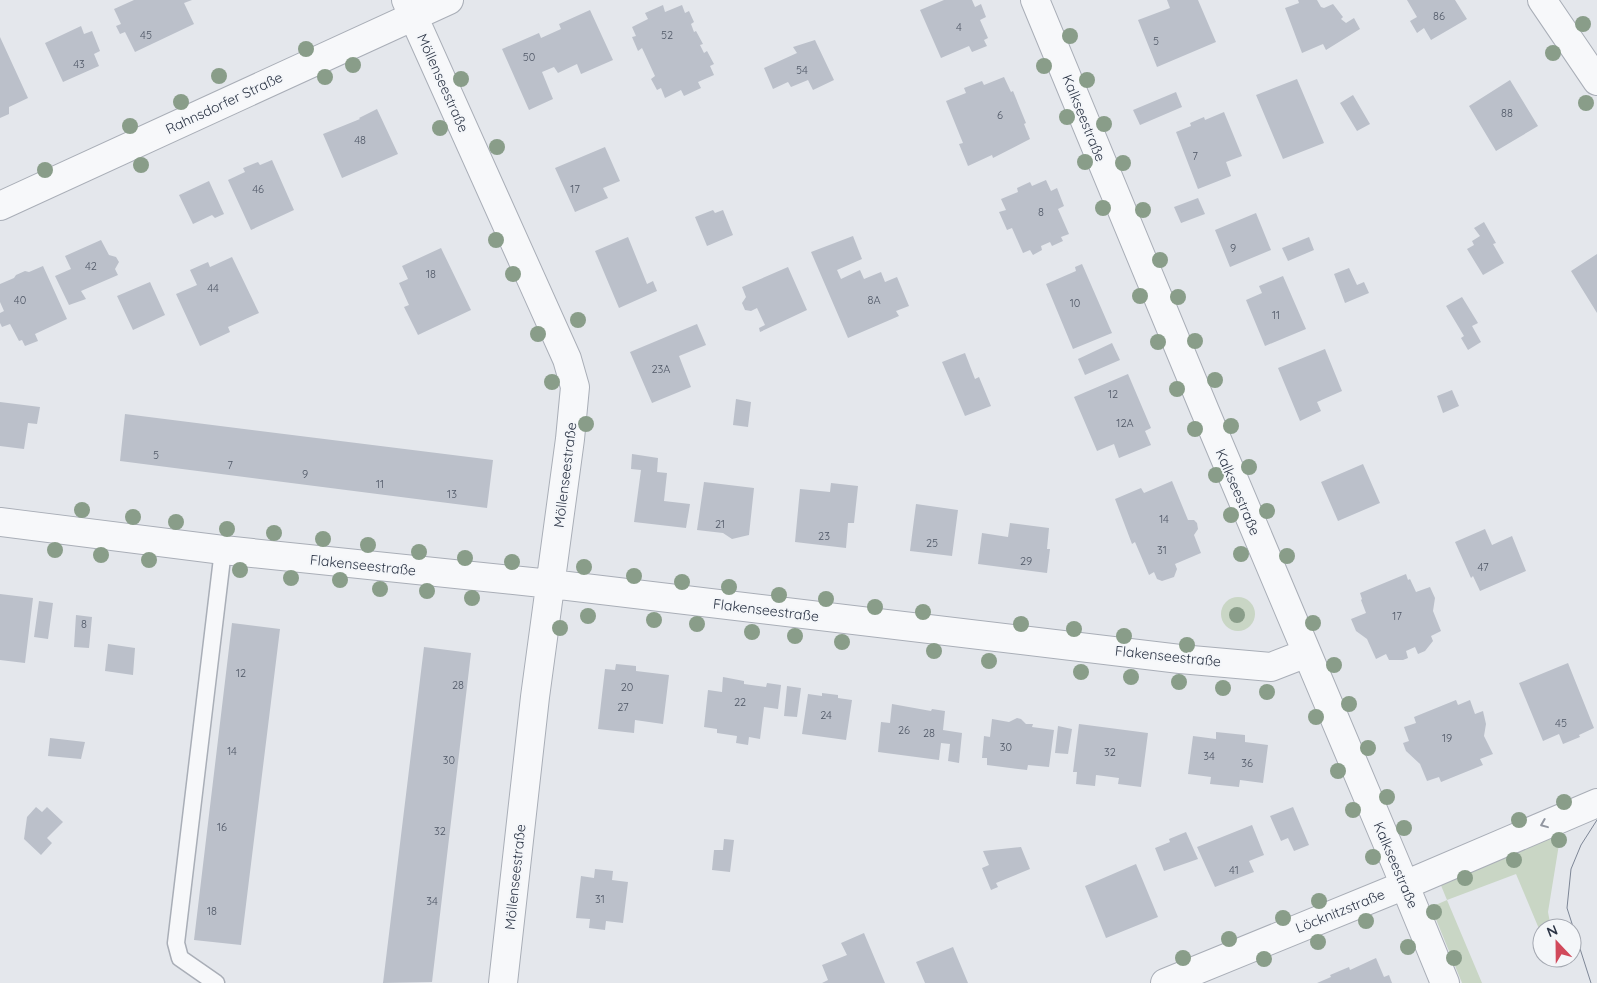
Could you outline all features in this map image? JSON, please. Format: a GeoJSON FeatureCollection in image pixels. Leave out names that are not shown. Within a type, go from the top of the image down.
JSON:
{"type":"FeatureCollection","features":[{"type":"Feature","properties":{"kind":"street","name":"Rahnsdorfer Straße"},"geometry":{"type":"LineString","coordinates":[[0,206],[410,8],[449,0]]}},
{"type":"Feature","properties":{"kind":"street","name":"Kalkseestraße"},"geometry":{"type":"LineString","coordinates":[[1035,0],[1164,314],[1445,983]]}},
{"type":"Feature","properties":{"kind":"street"},"geometry":{"type":"LineString","coordinates":[[1542,0],[1597,81]]}},
{"type":"Feature","properties":{"kind":"street","name":"Möllenseestraße"},"geometry":{"type":"LineString","coordinates":[[410,8],[567,359],[575,387],[551,584],[544,616],[503,983]]}},
{"type":"Feature","properties":{"kind":"street","name":"Flakenseestraße"},"geometry":{"type":"LineString","coordinates":[[0,522],[223,550],[551,584],[1200,660],[1271,667],[1307,653]]}},
{"type":"Feature","properties":{"kind":"street","name":"Löcknitzstraße"},"geometry":{"type":"LineString","coordinates":[[1165,983],[1405,885],[1597,803]]}},
{"type":"Feature","properties":{"kind":"lane"},"geometry":{"type":"LineString","coordinates":[[216,983],[180,958],[176,943],[223,550]]}},
{"type":"Feature","properties":{"kind":"green space"},"geometry":{"type":"Polygon","coordinates":[[[1238,597],[1245,598],[1250,602],[1254,607],[1254,621],[1250,626],[1245,630],[1238,631],[1231,630],[1226,626],[1222,621],[1221,614],[1222,607],[1226,602],[1231,598],[1238,597]]]}},
{"type":"Feature","properties":{"kind":"green space"},"geometry":{"type":"Polygon","coordinates":[[[1561,832],[1548,912],[1549,918],[1534,918],[1516,874],[1447,900],[1440,883],[1561,832]]]}},
{"type":"Feature","properties":{"kind":"green space"},"geometry":{"type":"Polygon","coordinates":[[[1447,900],[1482,983],[1462,983],[1431,907],[1447,900]]]}},
{"type":"Feature","properties":{"kind":"building"},"geometry":{"type":"Polygon","coordinates":[[[134,0],[192,0],[184,3],[194,24],[135,52],[125,32],[120,34],[116,26],[121,24],[114,9],[134,0]]]}},
{"type":"Feature","properties":{"kind":"building"},"geometry":{"type":"Polygon","coordinates":[[[944,0],[972,0],[975,7],[981,4],[986,17],[980,20],[988,38],[984,40],[987,46],[972,52],[969,46],[941,58],[920,10],[944,0]]]}},
{"type":"Feature","properties":{"kind":"building"},"geometry":{"type":"Polygon","coordinates":[[[1167,0],[1198,0],[1216,42],[1157,67],[1138,20],[1170,8],[1167,0]]]}},
{"type":"Feature","properties":{"kind":"building"},"geometry":{"type":"Polygon","coordinates":[[[1298,0],[1317,0],[1321,7],[1324,8],[1333,4],[1343,17],[1341,19],[1346,23],[1354,18],[1360,29],[1326,50],[1323,44],[1302,53],[1285,8],[1299,3],[1298,0]]]}},
{"type":"Feature","properties":{"kind":"building"},"geometry":{"type":"Polygon","coordinates":[[[1407,0],[1455,0],[1467,19],[1431,40],[1424,28],[1417,33],[1410,21],[1417,17],[1407,0]]]}},
{"type":"Feature","properties":{"kind":"building"},"geometry":{"type":"Polygon","coordinates":[[[663,5],[665,12],[682,5],[685,13],[689,11],[694,22],[691,24],[694,32],[696,31],[703,44],[700,45],[704,53],[707,51],[714,64],[710,66],[714,75],[698,82],[701,88],[684,96],[681,90],[665,98],[661,88],[657,90],[651,79],[655,76],[642,48],[638,51],[632,37],[636,36],[632,27],[648,19],[645,13],[663,5]]]}},
{"type":"Feature","properties":{"kind":"building"},"geometry":{"type":"Polygon","coordinates":[[[590,10],[613,60],[581,74],[577,64],[558,73],[554,67],[542,72],[553,99],[529,110],[502,49],[539,33],[541,38],[561,29],[559,24],[590,10]]]}},
{"type":"Feature","properties":{"kind":"building"},"geometry":{"type":"Polygon","coordinates":[[[81,26],[84,34],[92,31],[100,51],[94,54],[99,66],[63,82],[45,43],[81,26]]]}},
{"type":"Feature","properties":{"kind":"building"},"geometry":{"type":"Polygon","coordinates":[[[0,37],[28,98],[9,107],[9,114],[0,118],[0,37]]]}},
{"type":"Feature","properties":{"kind":"building"},"geometry":{"type":"Polygon","coordinates":[[[815,40],[834,80],[813,90],[808,80],[791,87],[788,82],[773,89],[764,68],[797,53],[793,47],[815,40]]]}},
{"type":"Feature","properties":{"kind":"building"},"geometry":{"type":"Polygon","coordinates":[[[1004,77],[1011,92],[1013,91],[1026,123],[1024,124],[1030,139],[993,158],[992,155],[968,166],[959,144],[963,143],[946,101],[966,93],[964,88],[982,81],[984,85],[1004,77]]]}},
{"type":"Feature","properties":{"kind":"building"},"geometry":{"type":"Polygon","coordinates":[[[1297,79],[1324,143],[1283,159],[1256,95],[1297,79]]]}},
{"type":"Feature","properties":{"kind":"building"},"geometry":{"type":"Polygon","coordinates":[[[1510,80],[1538,126],[1496,151],[1469,106],[1510,80]]]}},
{"type":"Feature","properties":{"kind":"building"},"geometry":{"type":"Polygon","coordinates":[[[1176,92],[1182,107],[1140,125],[1133,110],[1176,92]]]}},
{"type":"Feature","properties":{"kind":"building"},"geometry":{"type":"Polygon","coordinates":[[[1353,95],[1370,124],[1357,131],[1340,103],[1353,95]]]}},
{"type":"Feature","properties":{"kind":"building"},"geometry":{"type":"Polygon","coordinates":[[[377,109],[398,154],[342,178],[323,134],[360,119],[377,109]]]}},
{"type":"Feature","properties":{"kind":"building"},"geometry":{"type":"Polygon","coordinates":[[[1224,112],[1242,156],[1226,162],[1231,176],[1198,189],[1176,132],[1191,126],[1190,123],[1204,117],[1205,120],[1224,112]]]}},
{"type":"Feature","properties":{"kind":"building"},"geometry":{"type":"Polygon","coordinates":[[[605,147],[620,181],[603,188],[608,198],[575,212],[555,168],[605,147]]]}},
{"type":"Feature","properties":{"kind":"building"},"geometry":{"type":"Polygon","coordinates":[[[272,160],[294,210],[251,230],[228,180],[245,172],[243,168],[258,162],[260,165],[272,160]]]}},
{"type":"Feature","properties":{"kind":"building"},"geometry":{"type":"Polygon","coordinates":[[[1046,180],[1051,191],[1057,188],[1064,206],[1058,209],[1069,234],[1061,237],[1063,241],[1052,246],[1050,242],[1041,246],[1042,250],[1033,255],[1030,250],[1023,253],[1012,228],[1007,230],[999,212],[1006,210],[1001,199],[1018,192],[1017,188],[1030,182],[1032,186],[1046,180]]]}},
{"type":"Feature","properties":{"kind":"building"},"geometry":{"type":"Polygon","coordinates":[[[209,181],[224,214],[215,218],[212,215],[193,224],[179,195],[209,181]]]}},
{"type":"Feature","properties":{"kind":"building"},"geometry":{"type":"Polygon","coordinates":[[[1198,198],[1205,214],[1181,223],[1174,207],[1198,198]]]}},
{"type":"Feature","properties":{"kind":"building"},"geometry":{"type":"Polygon","coordinates":[[[713,210],[715,213],[723,210],[733,235],[707,246],[695,217],[713,210]]]}},
{"type":"Feature","properties":{"kind":"building"},"geometry":{"type":"Polygon","coordinates":[[[1256,213],[1271,250],[1230,267],[1215,230],[1256,213]]]}},
{"type":"Feature","properties":{"kind":"building"},"geometry":{"type":"Polygon","coordinates":[[[1484,222],[1496,243],[1493,244],[1504,263],[1483,275],[1467,249],[1474,245],[1472,241],[1480,236],[1474,228],[1484,222]]]}},
{"type":"Feature","properties":{"kind":"building"},"geometry":{"type":"Polygon","coordinates":[[[853,236],[862,259],[837,270],[841,279],[860,270],[864,279],[881,272],[885,282],[897,277],[909,306],[896,311],[899,316],[848,338],[811,252],[853,236]]]}},
{"type":"Feature","properties":{"kind":"building"},"geometry":{"type":"Polygon","coordinates":[[[628,237],[647,284],[653,281],[657,291],[619,308],[595,251],[628,237]]]}},
{"type":"Feature","properties":{"kind":"building"},"geometry":{"type":"Polygon","coordinates":[[[1309,237],[1314,250],[1288,261],[1282,248],[1309,237]]]}},
{"type":"Feature","properties":{"kind":"building"},"geometry":{"type":"Polygon","coordinates":[[[101,240],[109,255],[116,257],[119,262],[115,269],[118,275],[81,291],[86,299],[69,305],[55,276],[71,269],[65,256],[101,240]]]}},
{"type":"Feature","properties":{"kind":"building"},"geometry":{"type":"Polygon","coordinates":[[[441,248],[471,310],[418,335],[404,307],[409,305],[399,283],[408,279],[402,266],[441,248]]]}},
{"type":"Feature","properties":{"kind":"building"},"geometry":{"type":"Polygon","coordinates":[[[1597,254],[1597,313],[1571,271],[1597,254]]]}},
{"type":"Feature","properties":{"kind":"building"},"geometry":{"type":"Polygon","coordinates":[[[232,257],[259,313],[228,327],[230,332],[200,346],[176,294],[197,285],[190,270],[208,262],[210,267],[232,257]]]}},
{"type":"Feature","properties":{"kind":"building"},"geometry":{"type":"Polygon","coordinates":[[[1082,264],[1112,333],[1073,349],[1046,284],[1076,271],[1075,267],[1082,264]]]}},
{"type":"Feature","properties":{"kind":"building"},"geometry":{"type":"Polygon","coordinates":[[[43,266],[67,319],[35,334],[38,341],[25,346],[22,340],[19,341],[10,324],[2,327],[0,323],[0,313],[4,311],[0,302],[0,284],[25,271],[29,272],[43,266]]]}},
{"type":"Feature","properties":{"kind":"building"},"geometry":{"type":"Polygon","coordinates":[[[788,267],[807,310],[760,332],[759,328],[765,325],[757,308],[751,311],[745,310],[742,303],[746,297],[742,287],[788,267]]]}},
{"type":"Feature","properties":{"kind":"building"},"geometry":{"type":"Polygon","coordinates":[[[1349,268],[1357,285],[1364,282],[1369,293],[1345,303],[1334,274],[1349,268]]]}},
{"type":"Feature","properties":{"kind":"building"},"geometry":{"type":"Polygon","coordinates":[[[1283,276],[1306,329],[1265,346],[1246,300],[1262,293],[1259,286],[1283,276]]]}},
{"type":"Feature","properties":{"kind":"building"},"geometry":{"type":"Polygon","coordinates":[[[150,282],[165,315],[133,330],[117,296],[150,282]]]}},
{"type":"Feature","properties":{"kind":"building"},"geometry":{"type":"Polygon","coordinates":[[[1462,297],[1478,323],[1472,326],[1481,342],[1468,350],[1461,338],[1464,336],[1446,306],[1462,297]]]}},
{"type":"Feature","properties":{"kind":"building"},"geometry":{"type":"Polygon","coordinates":[[[697,324],[706,345],[679,356],[691,387],[652,403],[630,352],[697,324]]]}},
{"type":"Feature","properties":{"kind":"building"},"geometry":{"type":"Polygon","coordinates":[[[1112,343],[1120,360],[1085,375],[1078,359],[1112,343]]]}},
{"type":"Feature","properties":{"kind":"building"},"geometry":{"type":"Polygon","coordinates":[[[1325,349],[1342,391],[1317,402],[1321,411],[1300,421],[1278,368],[1325,349]]]}},
{"type":"Feature","properties":{"kind":"building"},"geometry":{"type":"Polygon","coordinates":[[[965,353],[975,379],[979,377],[991,406],[965,416],[942,362],[965,353]]]}},
{"type":"Feature","properties":{"kind":"building"},"geometry":{"type":"Polygon","coordinates":[[[1128,374],[1151,428],[1145,431],[1151,445],[1119,458],[1114,444],[1097,451],[1074,397],[1128,374]]]}},
{"type":"Feature","properties":{"kind":"building"},"geometry":{"type":"Polygon","coordinates":[[[1452,390],[1459,406],[1443,413],[1437,396],[1452,390]]]}},
{"type":"Feature","properties":{"kind":"building"},"geometry":{"type":"Polygon","coordinates":[[[736,399],[751,402],[748,427],[733,425],[736,399]]]}},
{"type":"Feature","properties":{"kind":"building"},"geometry":{"type":"Polygon","coordinates":[[[0,402],[40,407],[37,424],[28,423],[24,449],[0,446],[0,402]]]}},
{"type":"Feature","properties":{"kind":"building"},"geometry":{"type":"Polygon","coordinates":[[[125,414],[493,460],[487,508],[120,461],[125,414]]]}},
{"type":"Feature","properties":{"kind":"building"},"geometry":{"type":"Polygon","coordinates":[[[632,454],[658,458],[657,472],[667,473],[664,501],[690,504],[686,528],[634,522],[641,470],[631,469],[632,454]]]}},
{"type":"Feature","properties":{"kind":"building"},"geometry":{"type":"Polygon","coordinates":[[[1363,464],[1380,503],[1338,521],[1321,482],[1363,464]]]}},
{"type":"Feature","properties":{"kind":"building"},"geometry":{"type":"Polygon","coordinates":[[[1172,481],[1188,520],[1194,520],[1197,523],[1198,529],[1194,535],[1201,553],[1175,564],[1177,569],[1174,577],[1162,581],[1157,579],[1154,572],[1149,575],[1135,542],[1132,544],[1115,499],[1141,488],[1144,493],[1172,481]]]}},
{"type":"Feature","properties":{"kind":"building"},"geometry":{"type":"Polygon","coordinates":[[[704,482],[754,488],[749,535],[732,539],[723,533],[697,530],[704,482]]]}},
{"type":"Feature","properties":{"kind":"building"},"geometry":{"type":"Polygon","coordinates":[[[831,483],[858,486],[854,523],[848,523],[846,548],[795,542],[800,489],[830,492],[831,483]]]}},
{"type":"Feature","properties":{"kind":"building"},"geometry":{"type":"Polygon","coordinates":[[[916,504],[958,510],[952,556],[910,551],[916,504]]]}},
{"type":"Feature","properties":{"kind":"building"},"geometry":{"type":"Polygon","coordinates":[[[1010,523],[1049,528],[1047,549],[1050,549],[1047,573],[978,564],[982,533],[1008,537],[1010,523]]]}},
{"type":"Feature","properties":{"kind":"building"},"geometry":{"type":"Polygon","coordinates":[[[1485,529],[1492,545],[1512,536],[1526,571],[1480,591],[1473,576],[1471,578],[1455,542],[1485,529]]]}},
{"type":"Feature","properties":{"kind":"building"},"geometry":{"type":"Polygon","coordinates":[[[1406,574],[1416,592],[1430,587],[1435,598],[1433,611],[1441,631],[1431,636],[1433,641],[1425,651],[1418,654],[1415,647],[1406,651],[1408,658],[1403,660],[1389,660],[1386,654],[1376,659],[1367,639],[1356,631],[1351,619],[1366,613],[1360,593],[1406,574]]]}},
{"type":"Feature","properties":{"kind":"building"},"geometry":{"type":"Polygon","coordinates":[[[0,594],[33,598],[25,663],[0,660],[0,594]]]}},
{"type":"Feature","properties":{"kind":"building"},"geometry":{"type":"Polygon","coordinates":[[[39,601],[53,603],[48,639],[34,637],[39,601]]]}},
{"type":"Feature","properties":{"kind":"building"},"geometry":{"type":"Polygon","coordinates":[[[76,615],[92,617],[89,648],[74,647],[76,615]]]}},
{"type":"Feature","properties":{"kind":"building"},"geometry":{"type":"Polygon","coordinates":[[[232,623],[280,629],[241,945],[194,940],[232,623]]]}},
{"type":"Feature","properties":{"kind":"building"},"geometry":{"type":"Polygon","coordinates":[[[108,644],[135,648],[133,675],[105,671],[108,644]]]}},
{"type":"Feature","properties":{"kind":"building"},"geometry":{"type":"Polygon","coordinates":[[[424,647],[471,653],[432,982],[383,983],[424,647]]]}},
{"type":"Feature","properties":{"kind":"building"},"geometry":{"type":"Polygon","coordinates":[[[1568,663],[1594,728],[1579,735],[1580,737],[1563,744],[1559,734],[1543,741],[1519,683],[1568,663]]]}},
{"type":"Feature","properties":{"kind":"building"},"geometry":{"type":"Polygon","coordinates":[[[616,664],[636,666],[636,671],[669,675],[663,724],[635,720],[634,733],[598,729],[605,669],[615,670],[616,664]]]}},
{"type":"Feature","properties":{"kind":"building"},"geometry":{"type":"Polygon","coordinates":[[[723,677],[744,681],[744,684],[766,687],[767,683],[781,685],[778,709],[764,707],[760,739],[749,737],[748,745],[736,743],[737,736],[717,733],[717,729],[704,727],[708,690],[722,692],[723,677]]]}},
{"type":"Feature","properties":{"kind":"building"},"geometry":{"type":"Polygon","coordinates":[[[787,686],[801,688],[797,717],[784,716],[787,686]]]}},
{"type":"Feature","properties":{"kind":"building"},"geometry":{"type":"Polygon","coordinates":[[[822,693],[838,695],[838,698],[852,700],[846,740],[802,734],[808,694],[822,696],[822,693]]]}},
{"type":"Feature","properties":{"kind":"building"},"geometry":{"type":"Polygon","coordinates":[[[1456,700],[1458,705],[1470,700],[1475,714],[1483,711],[1486,724],[1484,736],[1493,754],[1480,759],[1483,765],[1441,782],[1439,777],[1427,781],[1420,764],[1406,751],[1403,743],[1409,741],[1404,727],[1416,723],[1414,717],[1456,700]]]}},
{"type":"Feature","properties":{"kind":"building"},"geometry":{"type":"Polygon","coordinates":[[[892,704],[931,711],[932,709],[945,711],[943,730],[962,733],[959,763],[948,761],[950,744],[941,743],[939,760],[878,752],[881,722],[890,723],[892,704]]]}},
{"type":"Feature","properties":{"kind":"building"},"geometry":{"type":"Polygon","coordinates":[[[1017,718],[1026,724],[1033,724],[1032,727],[1054,730],[1049,767],[1028,765],[1027,770],[987,765],[987,758],[982,758],[984,736],[990,737],[992,719],[1009,722],[1017,718]]]}},
{"type":"Feature","properties":{"kind":"building"},"geometry":{"type":"Polygon","coordinates":[[[1079,724],[1148,733],[1141,787],[1118,784],[1119,778],[1096,775],[1095,786],[1076,784],[1077,772],[1073,772],[1079,724]]]}},
{"type":"Feature","properties":{"kind":"building"},"geometry":{"type":"Polygon","coordinates":[[[1058,726],[1072,729],[1068,754],[1055,753],[1058,726]]]}},
{"type":"Feature","properties":{"kind":"building"},"geometry":{"type":"Polygon","coordinates":[[[1216,732],[1245,735],[1245,742],[1268,745],[1263,783],[1240,780],[1239,787],[1210,784],[1211,777],[1188,774],[1193,736],[1216,739],[1216,732]]]}},
{"type":"Feature","properties":{"kind":"building"},"geometry":{"type":"Polygon","coordinates":[[[50,738],[85,742],[81,759],[48,756],[50,738]]]}},
{"type":"Feature","properties":{"kind":"building"},"geometry":{"type":"Polygon","coordinates":[[[36,807],[42,812],[47,807],[63,822],[47,838],[52,843],[41,855],[24,839],[27,817],[36,807]]]}},
{"type":"Feature","properties":{"kind":"building"},"geometry":{"type":"Polygon","coordinates":[[[1293,807],[1309,845],[1294,851],[1288,838],[1281,841],[1270,816],[1293,807]]]}},
{"type":"Feature","properties":{"kind":"building"},"geometry":{"type":"Polygon","coordinates":[[[1252,825],[1264,855],[1249,861],[1254,872],[1215,887],[1197,847],[1252,825]]]}},
{"type":"Feature","properties":{"kind":"building"},"geometry":{"type":"Polygon","coordinates":[[[1186,832],[1198,859],[1164,871],[1155,848],[1170,842],[1169,839],[1186,832]]]}},
{"type":"Feature","properties":{"kind":"building"},"geometry":{"type":"Polygon","coordinates":[[[724,839],[734,840],[730,872],[712,870],[714,850],[723,850],[724,839]]]}},
{"type":"Feature","properties":{"kind":"building"},"geometry":{"type":"Polygon","coordinates":[[[1021,847],[1030,869],[996,883],[998,887],[991,890],[982,868],[989,865],[983,851],[1021,847]]]}},
{"type":"Feature","properties":{"kind":"building"},"geometry":{"type":"Polygon","coordinates":[[[1136,864],[1158,917],[1106,938],[1085,886],[1136,864]]]}},
{"type":"Feature","properties":{"kind":"building"},"geometry":{"type":"Polygon","coordinates":[[[595,869],[613,871],[612,880],[628,882],[623,923],[606,921],[605,930],[589,928],[590,919],[576,918],[581,876],[594,878],[595,869]]]}},
{"type":"Feature","properties":{"kind":"building"},"geometry":{"type":"Polygon","coordinates":[[[864,933],[885,983],[822,983],[828,980],[822,965],[847,955],[841,943],[864,933]]]}},
{"type":"Feature","properties":{"kind":"building"},"geometry":{"type":"Polygon","coordinates":[[[953,947],[968,983],[925,983],[916,962],[953,947]]]}},
{"type":"Feature","properties":{"kind":"building"},"geometry":{"type":"Polygon","coordinates":[[[1376,958],[1384,977],[1389,975],[1392,983],[1317,983],[1331,977],[1330,975],[1349,967],[1350,970],[1376,958]]]}},
{"type":"Feature","properties":{"kind":"tram line"},"geometry":{"type":"LineString","coordinates":[[1591,983],[1567,908],[1571,869],[1581,845],[1597,820]]}}]}
